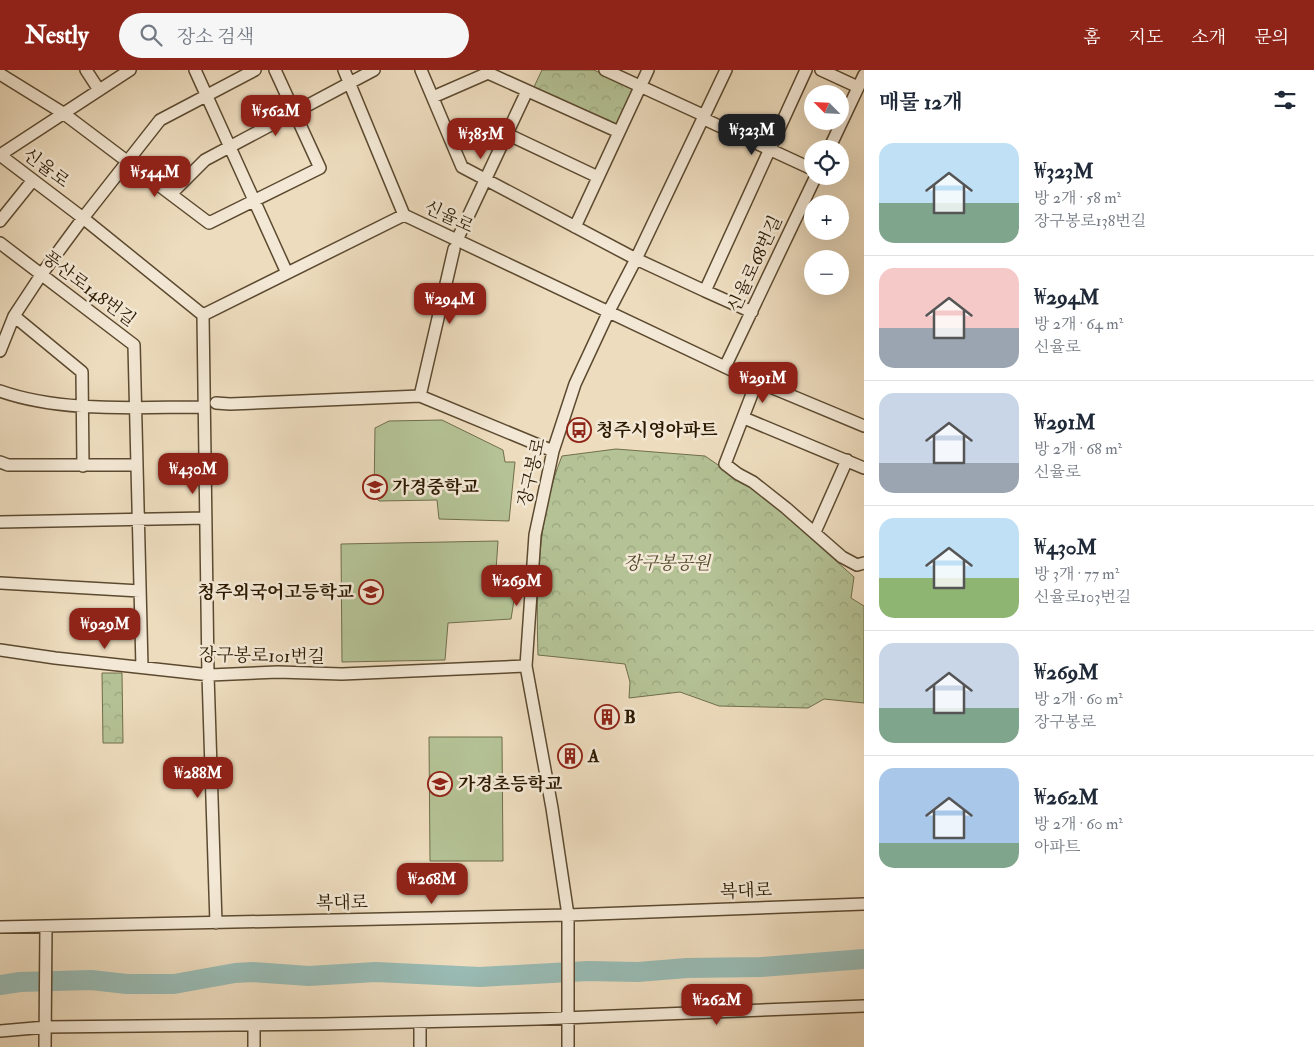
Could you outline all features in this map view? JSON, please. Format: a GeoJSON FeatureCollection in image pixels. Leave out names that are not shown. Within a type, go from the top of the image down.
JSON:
{"type":"FeatureCollection","features":[{"type":"Feature","properties":{"kind":"street"},"geometry":{"type":"LineString","coordinates":[[86,70],[99,90]]}},
{"type":"Feature","properties":{"kind":"street"},"geometry":{"type":"LineString","coordinates":[[0,155],[130,70]]}},
{"type":"Feature","properties":{"kind":"street"},"geometry":{"type":"LineString","coordinates":[[195,70],[287,273]]}},
{"type":"Feature","properties":{"kind":"street"},"geometry":{"type":"LineString","coordinates":[[0,350],[14,316],[40,275],[160,120],[255,70]]}},
{"type":"Feature","properties":{"kind":"street"},"geometry":{"type":"LineString","coordinates":[[0,74],[64,112],[210,223],[320,168],[275,70]]}},
{"type":"Feature","properties":{"kind":"street"},"geometry":{"type":"LineString","coordinates":[[344,70],[404,215]]}},
{"type":"Feature","properties":{"kind":"street"},"geometry":{"type":"LineString","coordinates":[[171,194],[205,160],[374,70]]}},
{"type":"Feature","properties":{"kind":"street"},"geometry":{"type":"LineString","coordinates":[[421,70],[462,167],[636,259],[752,312]]}},
{"type":"Feature","properties":{"kind":"street"},"geometry":{"type":"LineString","coordinates":[[605,70],[804,165]]}},
{"type":"Feature","properties":{"kind":"street"},"geometry":{"type":"LineString","coordinates":[[575,227],[648,70]]}},
{"type":"Feature","properties":{"kind":"street","name":"장구봉로"},"geometry":{"type":"LineString","coordinates":[[569,1016],[568,915],[552,808],[526,666],[535,535],[553,451],[575,384],[608,311],[636,259],[726,70]]}},
{"type":"Feature","properties":{"kind":"street"},"geometry":{"type":"LineString","coordinates":[[705,291],[806,70]]}},
{"type":"Feature","properties":{"kind":"street"},"geometry":{"type":"LineString","coordinates":[[821,70],[858,87]]}},
{"type":"Feature","properties":{"kind":"street"},"geometry":{"type":"LineString","coordinates":[[433,97],[488,72],[619,132]]}},
{"type":"Feature","properties":{"kind":"street"},"geometry":{"type":"LineString","coordinates":[[833,140],[864,75]]}},
{"type":"Feature","properties":{"kind":"street"},"geometry":{"type":"LineString","coordinates":[[420,396],[456,244],[528,91]]}},
{"type":"Feature","properties":{"kind":"street"},"geometry":{"type":"LineString","coordinates":[[507,134],[598,177]]}},
{"type":"Feature","properties":{"kind":"street","name":"신율로"},"geometry":{"type":"LineString","coordinates":[[0,155],[83,218],[203,315],[404,215],[456,244],[608,311],[757,381],[864,426]]}},
{"type":"Feature","properties":{"kind":"street"},"geometry":{"type":"LineString","coordinates":[[0,222],[34,180]]}},
{"type":"Feature","properties":{"kind":"street","name":"신율로68번길"},"geometry":{"type":"LineString","coordinates":[[726,367],[812,185]]}},
{"type":"Feature","properties":{"kind":"street","name":"풍산로148번길"},"geometry":{"type":"LineString","coordinates":[[0,243],[134,345],[142,667]]}},
{"type":"Feature","properties":{"kind":"street"},"geometry":{"type":"LineString","coordinates":[[203,315],[208,675],[216,923]]}},
{"type":"Feature","properties":{"kind":"street"},"geometry":{"type":"LineString","coordinates":[[14,316],[82,372],[82,466]]}},
{"type":"Feature","properties":{"kind":"street"},"geometry":{"type":"LineString","coordinates":[[757,381],[726,464],[738,474],[753,482],[815,532],[842,557],[857,565],[864,563]]}},
{"type":"Feature","properties":{"kind":"street"},"geometry":{"type":"LineString","coordinates":[[0,391],[18,398],[42,403],[82,406],[204,407]]}},
{"type":"Feature","properties":{"kind":"street"},"geometry":{"type":"LineString","coordinates":[[216,403],[420,396],[553,451]]}},
{"type":"Feature","properties":{"kind":"street"},"geometry":{"type":"LineString","coordinates":[[744,418],[864,468]]}},
{"type":"Feature","properties":{"kind":"street"},"geometry":{"type":"LineString","coordinates":[[815,532],[847,460]]}},
{"type":"Feature","properties":{"kind":"street"},"geometry":{"type":"LineString","coordinates":[[0,462],[8,466],[137,465]]}},
{"type":"Feature","properties":{"kind":"street"},"geometry":{"type":"LineString","coordinates":[[0,522],[206,518]]}},
{"type":"Feature","properties":{"kind":"street"},"geometry":{"type":"LineString","coordinates":[[0,583],[140,591]]}},
{"type":"Feature","properties":{"kind":"street","name":"장구봉로101번길"},"geometry":{"type":"LineString","coordinates":[[0,650],[208,675],[278,672],[342,674],[526,666]]}},
{"type":"Feature","properties":{"kind":"street","name":"복대로"},"geometry":{"type":"LineString","coordinates":[[0,927],[568,915],[864,904]]}},
{"type":"Feature","properties":{"kind":"street"},"geometry":{"type":"LineString","coordinates":[[45,1047],[46,927]]}},
{"type":"Feature","properties":{"kind":"street"},"geometry":{"type":"LineString","coordinates":[[0,1031],[46,1024],[254,1025],[420,1022],[864,1006]]}},
{"type":"Feature","properties":{"kind":"street"},"geometry":{"type":"LineString","coordinates":[[568,1047],[569,1016]]}},
{"type":"Feature","properties":{"kind":"street"},"geometry":{"type":"LineString","coordinates":[[420,1022],[420,1047]]}},
{"type":"Feature","properties":{"kind":"street"},"geometry":{"type":"LineString","coordinates":[[254,1025],[254,1047]]}},
{"type":"Feature","properties":{"kind":"green space"},"geometry":{"type":"Polygon","coordinates":[[[542,70],[594,70],[634,89],[617,127],[533,89],[542,70]]]}},
{"type":"Feature","properties":{"kind":"green space"},"geometry":{"type":"Polygon","coordinates":[[[442,420],[503,450],[505,462],[515,462],[509,521],[439,519],[437,500],[379,501],[374,496],[375,428],[389,421],[442,420]]]}},
{"type":"Feature","properties":{"kind":"green space","name":"장구봉공원"},"geometry":{"type":"Polygon","coordinates":[[[616,449],[705,456],[762,495],[854,577],[851,598],[864,606],[864,703],[824,699],[808,708],[719,706],[680,692],[629,698],[630,682],[625,664],[538,655],[537,605],[543,529],[547,504],[562,456],[616,449]]]}},
{"type":"Feature","properties":{"kind":"green space"},"geometry":{"type":"Polygon","coordinates":[[[498,541],[495,585],[516,588],[511,619],[448,623],[445,660],[342,662],[341,544],[498,541]]]}},
{"type":"Feature","properties":{"kind":"green space"},"geometry":{"type":"Polygon","coordinates":[[[102,673],[122,673],[123,743],[103,743],[102,673]]]}},
{"type":"Feature","properties":{"kind":"green space"},"geometry":{"type":"Polygon","coordinates":[[[429,737],[502,737],[503,861],[430,861],[429,737]]]}},
{"type":"Feature","properties":{"kind":"waterway"},"geometry":{"type":"LineString","coordinates":[[0,985],[20,982],[91,980],[127,984],[174,984],[235,973],[252,972],[309,976],[376,972],[480,977],[588,971],[638,972],[687,968],[761,967],[864,959]]}},
{"type":"Feature","properties":{"kind":"place","name":"청주시영아파트"},"geometry":{"type":"Point","coordinates":[579,430]}},
{"type":"Feature","properties":{"kind":"place","name":"가경중학교"},"geometry":{"type":"Point","coordinates":[375,487]}},
{"type":"Feature","properties":{"kind":"place","name":"청주외국어고등학교"},"geometry":{"type":"Point","coordinates":[371,592]}},
{"type":"Feature","properties":{"kind":"place","name":"B"},"geometry":{"type":"Point","coordinates":[607,717]}},
{"type":"Feature","properties":{"kind":"place","name":"A"},"geometry":{"type":"Point","coordinates":[570,756]}},
{"type":"Feature","properties":{"kind":"place","name":"가경초등학교"},"geometry":{"type":"Point","coordinates":[440,784]}}]}
